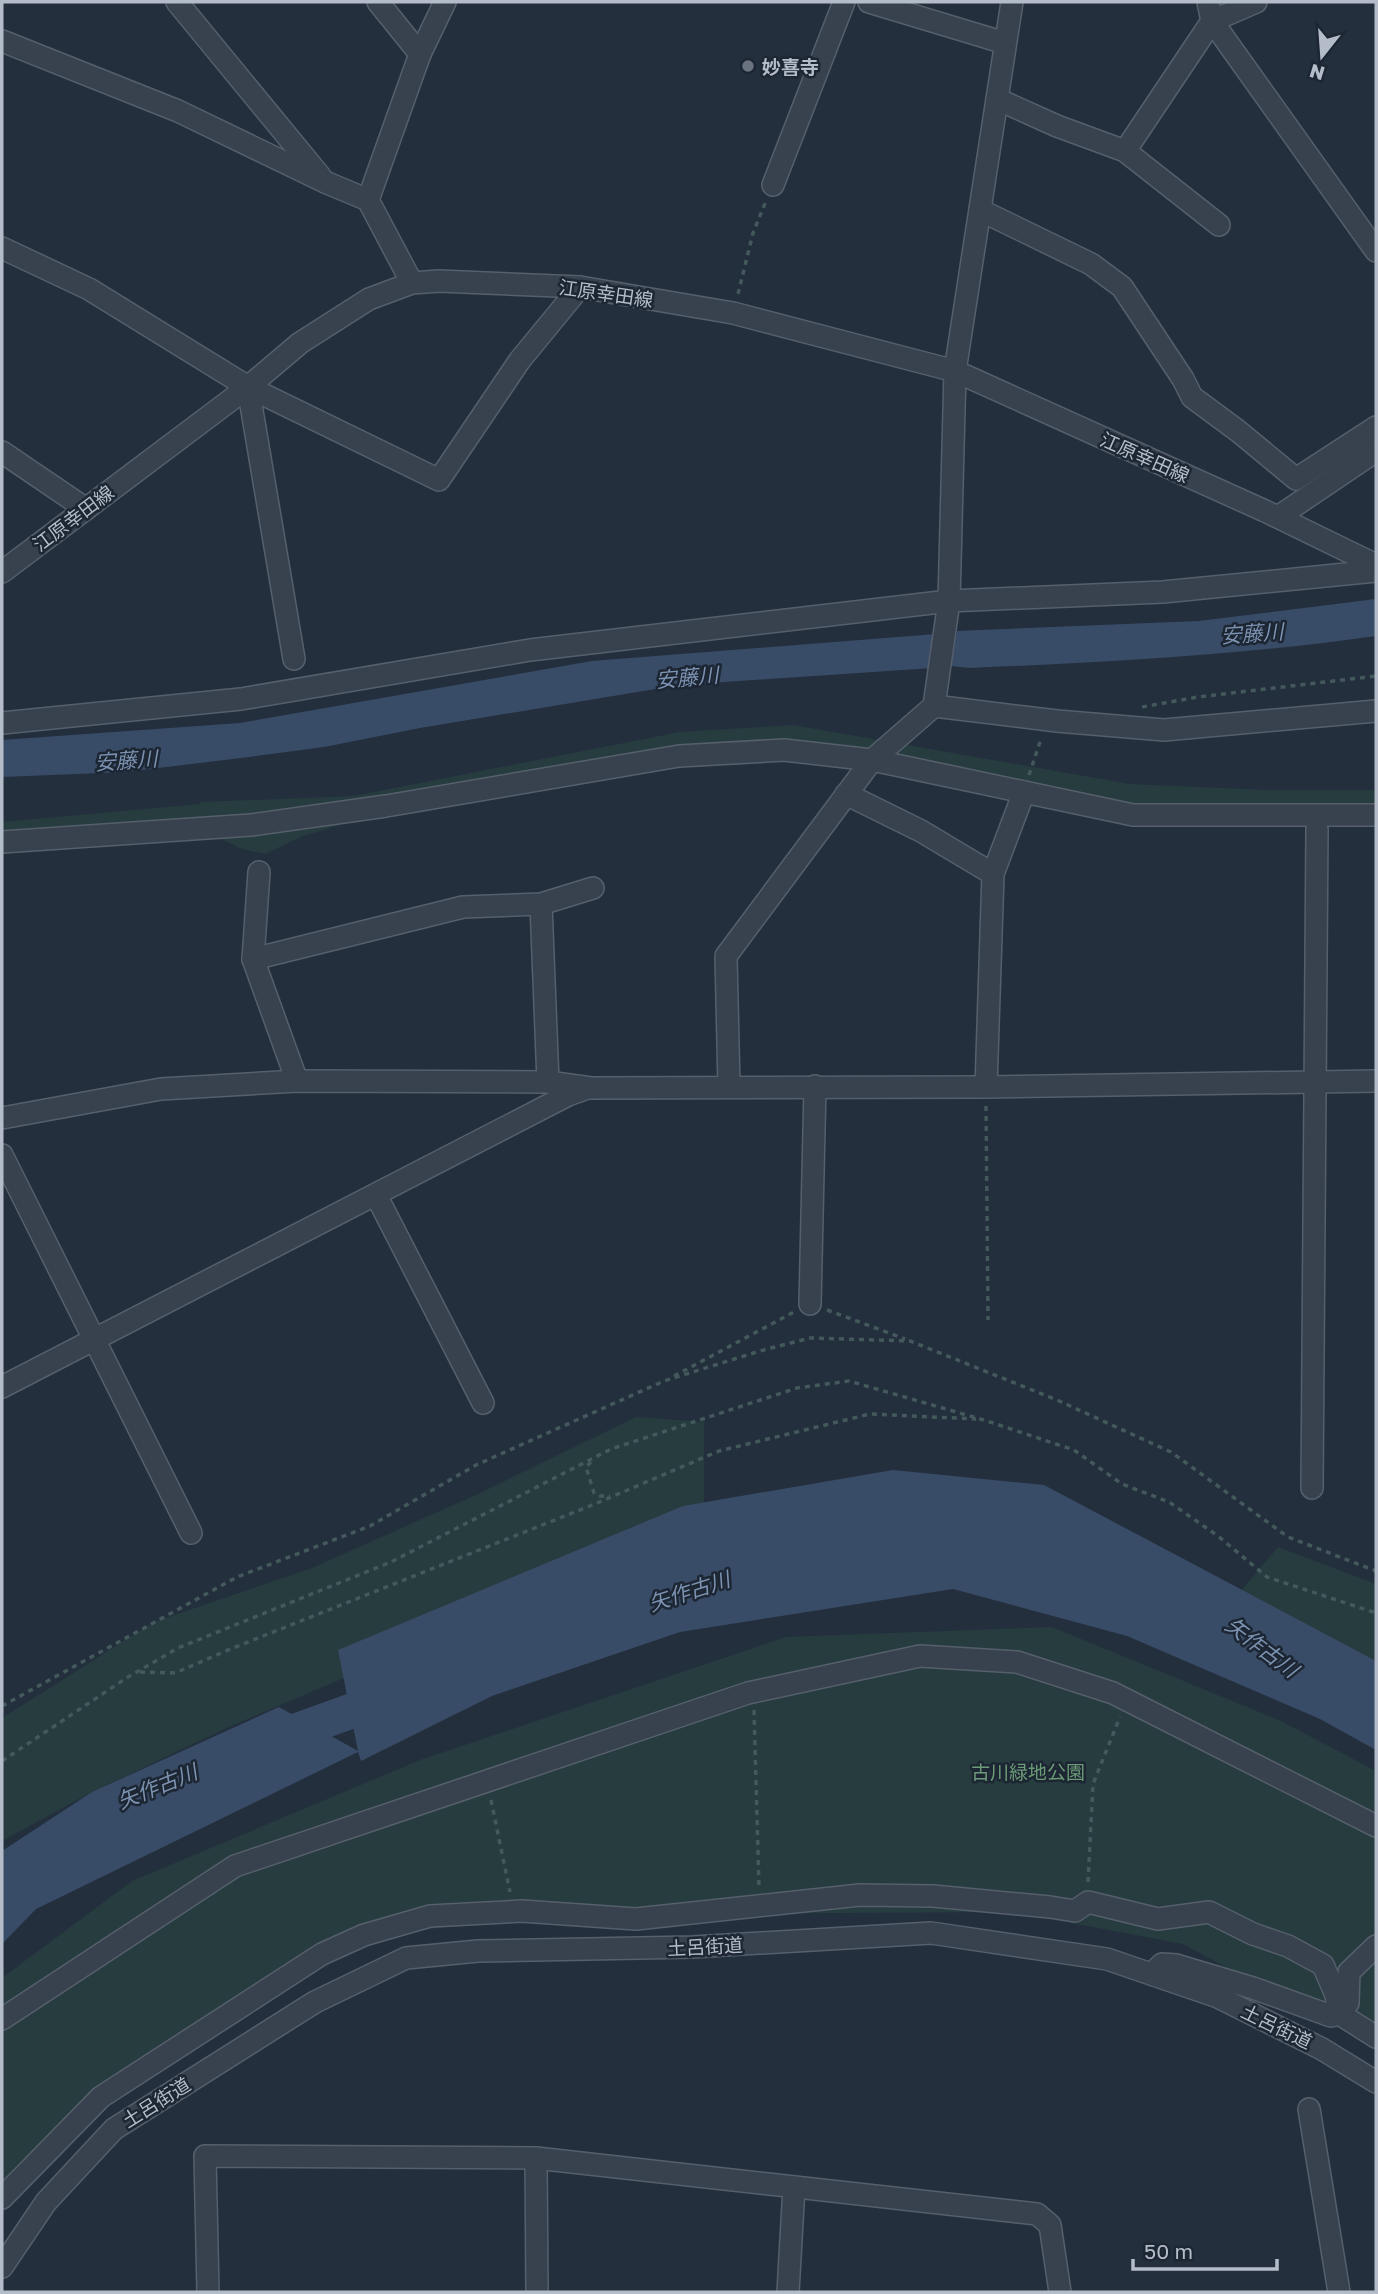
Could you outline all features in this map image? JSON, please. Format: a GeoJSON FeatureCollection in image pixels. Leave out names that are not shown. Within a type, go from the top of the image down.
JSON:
{"type":"FeatureCollection","features":[{"type":"Feature","properties":{"kind":"street"},"geometry":{"type":"LineString","coordinates":[[177,2],[325,182]]}},
{"type":"Feature","properties":{"kind":"street"},"geometry":{"type":"LineString","coordinates":[[378,2],[420,54]]}},
{"type":"Feature","properties":{"kind":"street"},"geometry":{"type":"LineString","coordinates":[[368,200],[420,54],[445,2]]}},
{"type":"Feature","properties":{"kind":"street"},"geometry":{"type":"LineString","coordinates":[[773,185],[844,2]]}},
{"type":"Feature","properties":{"kind":"street"},"geometry":{"type":"LineString","coordinates":[[869,2],[1005,43]]}},
{"type":"Feature","properties":{"kind":"street"},"geometry":{"type":"LineString","coordinates":[[729,1087],[726,956],[872,760],[934,706],[948,612],[955,372],[1012,2]]}},
{"type":"Feature","properties":{"kind":"street"},"geometry":{"type":"LineString","coordinates":[[1125,151],[1210,12],[1255,2]]}},
{"type":"Feature","properties":{"kind":"street"},"geometry":{"type":"LineString","coordinates":[[1210,12],[1376,251]]}},
{"type":"Feature","properties":{"kind":"street"},"geometry":{"type":"LineString","coordinates":[[2,41],[178,111],[368,200],[412,283]]}},
{"type":"Feature","properties":{"kind":"street"},"geometry":{"type":"LineString","coordinates":[[997,99],[1057,126],[1125,151],[1219,225]]}},
{"type":"Feature","properties":{"kind":"street"},"geometry":{"type":"LineString","coordinates":[[980,210],[1091,264],[1122,287],[1192,397],[1296,479],[1376,427]]}},
{"type":"Feature","properties":{"kind":"street"},"geometry":{"type":"LineString","coordinates":[[2,248],[89,289],[248,387],[439,480],[520,360],[580,286]]}},
{"type":"Feature","properties":{"kind":"street","name":"江原幸田線"},"geometry":{"type":"LineString","coordinates":[[2,572],[248,387],[300,343],[369,299],[412,283],[439,281],[580,286],[733,313],[955,372],[1271,514],[1376,565]]}},
{"type":"Feature","properties":{"kind":"street"},"geometry":{"type":"LineString","coordinates":[[248,387],[294,659]]}},
{"type":"Feature","properties":{"kind":"street"},"geometry":{"type":"LineString","coordinates":[[1271,514],[1376,451]]}},
{"type":"Feature","properties":{"kind":"street"},"geometry":{"type":"LineString","coordinates":[[2,453],[86,509]]}},
{"type":"Feature","properties":{"kind":"street"},"geometry":{"type":"LineString","coordinates":[[2,723],[241,699],[530,650],[1376,571]]}},
{"type":"Feature","properties":{"kind":"street"},"geometry":{"type":"LineString","coordinates":[[934,706],[1047,720],[1164,730],[1376,711]]}},
{"type":"Feature","properties":{"kind":"street"},"geometry":{"type":"LineString","coordinates":[[2,842],[251,825],[386,806],[680,755],[784,750],[872,760],[1133,815],[1376,815]]}},
{"type":"Feature","properties":{"kind":"street"},"geometry":{"type":"LineString","coordinates":[[986,1087],[993,874],[1024,792]]}},
{"type":"Feature","properties":{"kind":"street"},"geometry":{"type":"LineString","coordinates":[[846,794],[921,831],[993,874]]}},
{"type":"Feature","properties":{"kind":"street"},"geometry":{"type":"LineString","coordinates":[[1312,1488],[1318,829]]}},
{"type":"Feature","properties":{"kind":"street"},"geometry":{"type":"LineString","coordinates":[[259,872],[253,959],[298,1081]]}},
{"type":"Feature","properties":{"kind":"street"},"geometry":{"type":"LineString","coordinates":[[253,959],[463,907],[541,904],[593,888]]}},
{"type":"Feature","properties":{"kind":"street"},"geometry":{"type":"LineString","coordinates":[[541,904],[548,1082]]}},
{"type":"Feature","properties":{"kind":"street"},"geometry":{"type":"LineString","coordinates":[[2,1118],[161,1089],[298,1081],[548,1082],[591,1088],[986,1087],[1376,1081]]}},
{"type":"Feature","properties":{"kind":"street"},"geometry":{"type":"LineString","coordinates":[[810,1304],[815,1086]]}},
{"type":"Feature","properties":{"kind":"street"},"geometry":{"type":"LineString","coordinates":[[2,1387],[568,1095],[591,1088]]}},
{"type":"Feature","properties":{"kind":"street"},"geometry":{"type":"LineString","coordinates":[[2,1154],[191,1533]]}},
{"type":"Feature","properties":{"kind":"street"},"geometry":{"type":"LineString","coordinates":[[376,1195],[483,1404]]}},
{"type":"Feature","properties":{"kind":"street"},"geometry":{"type":"LineString","coordinates":[[2,2019],[235,1866],[754,1692],[920,1656],[1017,1662],[1113,1693],[1376,1826]]}},
{"type":"Feature","properties":{"kind":"street"},"geometry":{"type":"LineString","coordinates":[[2,2197],[101,2097],[322,1954],[364,1935],[430,1916],[514,1911],[636,1919],[860,1895],[933,1896],[1075,1911],[1088,1902],[1158,1919],[1209,1912],[1253,1934],[1288,1945],[1323,1965],[1336,1994],[1338,2013]]}},
{"type":"Feature","properties":{"kind":"street","name":"土呂街道"},"geometry":{"type":"LineString","coordinates":[[2,2267],[46,2202],[114,2129],[315,2002],[406,1958],[478,1951],[693,1947],[931,1933],[1107,1959],[1218,1997],[1322,2049],[1376,2082]]}},
{"type":"Feature","properties":{"kind":"street"},"geometry":{"type":"LineString","coordinates":[[1154,1975],[1162,1964],[1176,1965],[1252,1987],[1331,2016],[1348,2003],[1349,1972],[1376,1947]]}},
{"type":"Feature","properties":{"kind":"street"},"geometry":{"type":"LineString","coordinates":[[1338,2013],[1376,2037]]}},
{"type":"Feature","properties":{"kind":"street"},"geometry":{"type":"LineString","coordinates":[[1309,2109],[1339,2292]]}},
{"type":"Feature","properties":{"kind":"street"},"geometry":{"type":"LineString","coordinates":[[208,2292],[205,2156],[536,2158],[1037,2214],[1050,2225],[1060,2292]]}},
{"type":"Feature","properties":{"kind":"street"},"geometry":{"type":"LineString","coordinates":[[536,2158],[537,2292]]}},
{"type":"Feature","properties":{"kind":"street"},"geometry":{"type":"LineString","coordinates":[[788,2292],[794,2187]]}},
{"type":"Feature","properties":{"kind":"path"},"geometry":{"type":"LineString","coordinates":[[733,313],[753,233],[773,185]]}},
{"type":"Feature","properties":{"kind":"path"},"geometry":{"type":"LineString","coordinates":[[1134,708],[1198,697],[1376,676]]}},
{"type":"Feature","properties":{"kind":"path"},"geometry":{"type":"LineString","coordinates":[[1024,792],[1047,720]]}},
{"type":"Feature","properties":{"kind":"path"},"geometry":{"type":"LineString","coordinates":[[986,1087],[988,1320]]}},
{"type":"Feature","properties":{"kind":"path"},"geometry":{"type":"LineString","coordinates":[[2,1706],[237,1577],[370,1526],[476,1465],[664,1381],[810,1304],[1057,1400],[1171,1452],[1288,1537],[1376,1570]]}},
{"type":"Feature","properties":{"kind":"path"},"geometry":{"type":"LineString","coordinates":[[664,1381],[760,1350],[810,1338],[910,1341]]}},
{"type":"Feature","properties":{"kind":"path"},"geometry":{"type":"LineString","coordinates":[[2,1761],[138,1671],[178,1648],[391,1562],[611,1449],[797,1388],[849,1381],[984,1420],[1074,1450],[1122,1484],[1169,1502],[1218,1536],[1267,1577],[1376,1613]]}},
{"type":"Feature","properties":{"kind":"path"},"geometry":{"type":"LineString","coordinates":[[138,1671],[175,1673],[719,1451],[870,1414],[984,1420]]}},
{"type":"Feature","properties":{"kind":"path"},"geometry":{"type":"LineString","coordinates":[[597,1456],[586,1467],[590,1486],[594,1493],[600,1496],[612,1496]]}},
{"type":"Feature","properties":{"kind":"path"},"geometry":{"type":"LineString","coordinates":[[754,1692],[760,1904]]}},
{"type":"Feature","properties":{"kind":"path"},"geometry":{"type":"LineString","coordinates":[[1088,1902],[1093,1784],[1126,1700]]}},
{"type":"Feature","properties":{"kind":"path"},"geometry":{"type":"LineString","coordinates":[[486,1781],[514,1911]]}},
{"type":"Feature","properties":{"kind":"green space"},"geometry":{"type":"Polygon","coordinates":[[[793,725],[1130,784],[1269,790],[1376,790],[1376,823],[1139,823],[1026,806],[900,774],[802,761],[661,766],[361,819],[303,836],[265,854],[242,849],[217,837],[2,854],[2,822],[200,802],[354,796],[680,732],[793,725]]]}},
{"type":"Feature","properties":{"kind":"green space"},"geometry":{"type":"Polygon","coordinates":[[[636,1417],[704,1422],[704,1525],[229,1727],[92,1792],[2,1841],[2,1718],[154,1622],[312,1568],[480,1493],[636,1417]]]}},
{"type":"Feature","properties":{"kind":"green space"},"geometry":{"type":"Polygon","coordinates":[[[1278,1547],[1376,1584],[1376,1681],[1239,1593],[1278,1547]]]}},
{"type":"Feature","properties":{"kind":"green space","name":"古川緑地公園"},"geometry":{"type":"Polygon","coordinates":[[[1052,1627],[1281,1721],[1376,1771],[1376,2051],[1183,1944],[1013,1912],[521,1915],[368,1939],[119,2087],[2,2213],[2,1978],[132,1881],[420,1760],[786,1637],[1052,1627]]]}},
{"type":"Feature","properties":{"kind":"water","name":"安藤川"},"geometry":{"type":"Polygon","coordinates":[[[1376,599],[1376,636],[1174,657],[970,668],[951,666],[957,631],[1199,621],[1376,599]]]}},
{"type":"Feature","properties":{"kind":"water","name":"安藤川"},"geometry":{"type":"Polygon","coordinates":[[[936,634],[932,668],[679,685],[420,728],[324,747],[125,772],[2,777],[2,740],[240,723],[592,661],[936,634]]]}},
{"type":"Feature","properties":{"kind":"water"},"geometry":{"type":"Polygon","coordinates":[[[893,1470],[1044,1485],[1376,1661],[1376,1750],[1320,1719],[1127,1636],[953,1589],[680,1632],[492,1696],[361,1761],[358,1752],[36,1909],[2,1944],[2,1851],[92,1792],[279,1707],[358,1751],[338,1650],[683,1506],[893,1470]]]}},
{"type":"Feature","properties":{"kind":"waterway","name":"矢作古川"},"geometry":{"type":"LineString","coordinates":[[268,1741],[393,1696]]}},
{"type":"Feature","properties":{"kind":"place","name":"妙喜寺"},"geometry":{"type":"Point","coordinates":[748,66]}}]}
